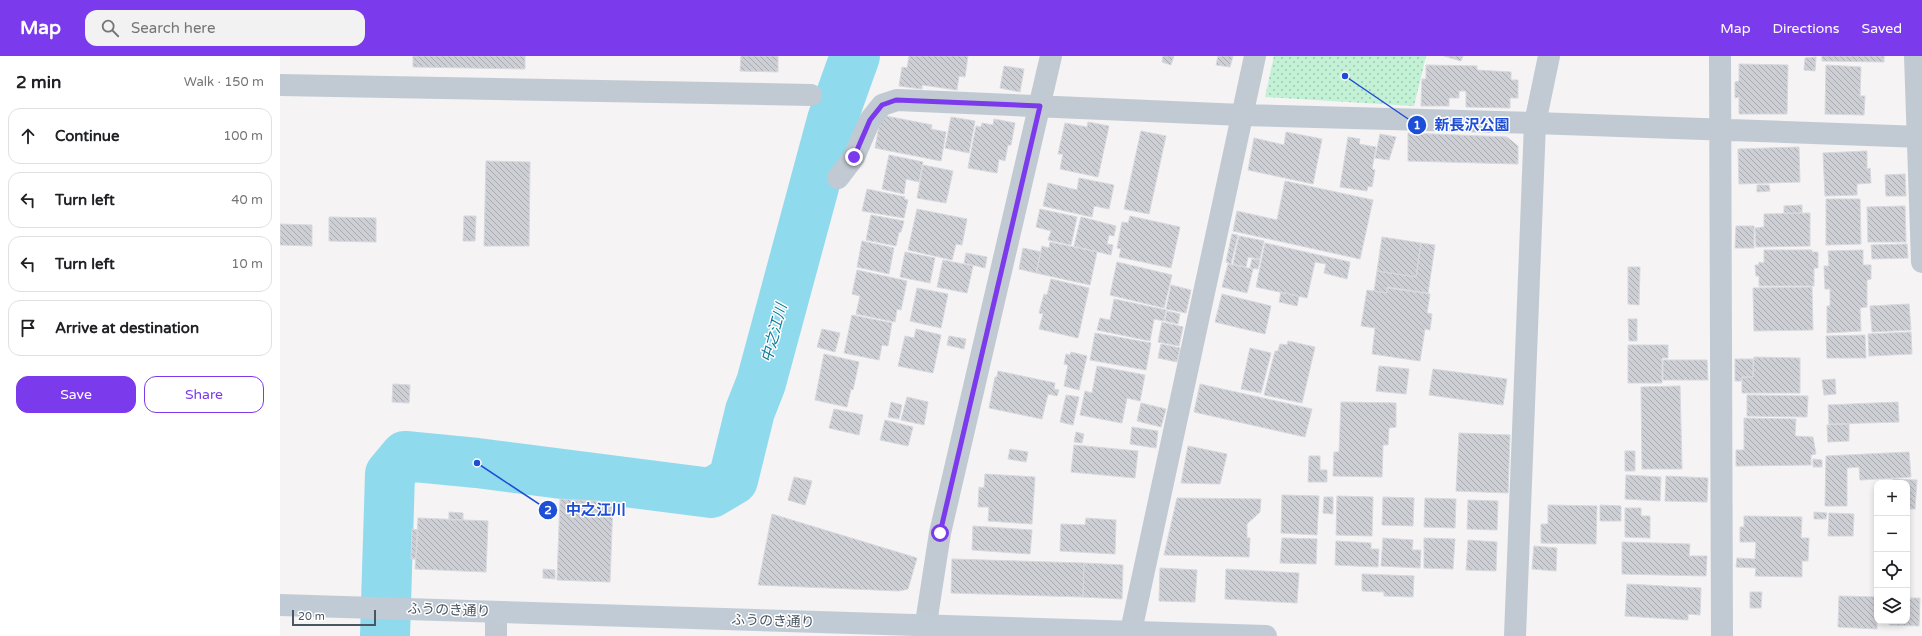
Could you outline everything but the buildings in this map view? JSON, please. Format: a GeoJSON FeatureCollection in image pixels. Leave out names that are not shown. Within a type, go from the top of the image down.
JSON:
{"type":"FeatureCollection","features":[{"type":"Feature","properties":{"kind":"street"},"geometry":{"type":"LineString","coordinates":[[924,631],[940,533],[1051,56]]}},
{"type":"Feature","properties":{"kind":"street"},"geometry":{"type":"LineString","coordinates":[[1131,631],[1255,56]]}},
{"type":"Feature","properties":{"kind":"street"},"geometry":{"type":"LineString","coordinates":[[1515,636],[1535,123],[1549,56]]}},
{"type":"Feature","properties":{"kind":"street"},"geometry":{"type":"LineString","coordinates":[[1720,56],[1722,636]]}},
{"type":"Feature","properties":{"kind":"street"},"geometry":{"type":"LineString","coordinates":[[1915,56],[1920,137],[1922,262]]}},
{"type":"Feature","properties":{"kind":"street"},"geometry":{"type":"LineString","coordinates":[[280,85],[811,95]]}},
{"type":"Feature","properties":{"kind":"street"},"geometry":{"type":"LineString","coordinates":[[838,178],[854,157],[870,120],[882,105],[896,100],[1242,115],[1535,123],[1920,137]]}},
{"type":"Feature","properties":{"kind":"street","name":"ふうのき通り"},"geometry":{"type":"LineString","coordinates":[[280,605],[402,608],[924,631],[1131,631],[1153,634],[1266,636]]}},
{"type":"Feature","properties":{"kind":"street"},"geometry":{"type":"LineString","coordinates":[[496,612],[496,636]]}},
{"type":"Feature","properties":{"kind":"green space"},"geometry":{"type":"Polygon","coordinates":[[[1274,56],[1426,56],[1414,106],[1265,97],[1274,56]]]}},
{"type":"Feature","properties":{"kind":"waterway","name":"中之江川"},"geometry":{"type":"LineString","coordinates":[[385,636],[390,474],[405,456],[477,463],[711,493],[733,480],[750,411],[761,383],[832,120],[855,56]]}},
{"type":"Feature","properties":{"kind":"place","name":"新長沢公園"},"geometry":{"type":"Point","coordinates":[1345,76]}},
{"type":"Feature","properties":{"kind":"place","name":"中之江川"},"geometry":{"type":"Point","coordinates":[477,463]}},
{"type":"Feature","properties":{"kind":"route"},"geometry":{"type":"LineString","coordinates":[[854,157],[870,120],[882,105],[896,100],[1040,106],[940,533]]}}]}
